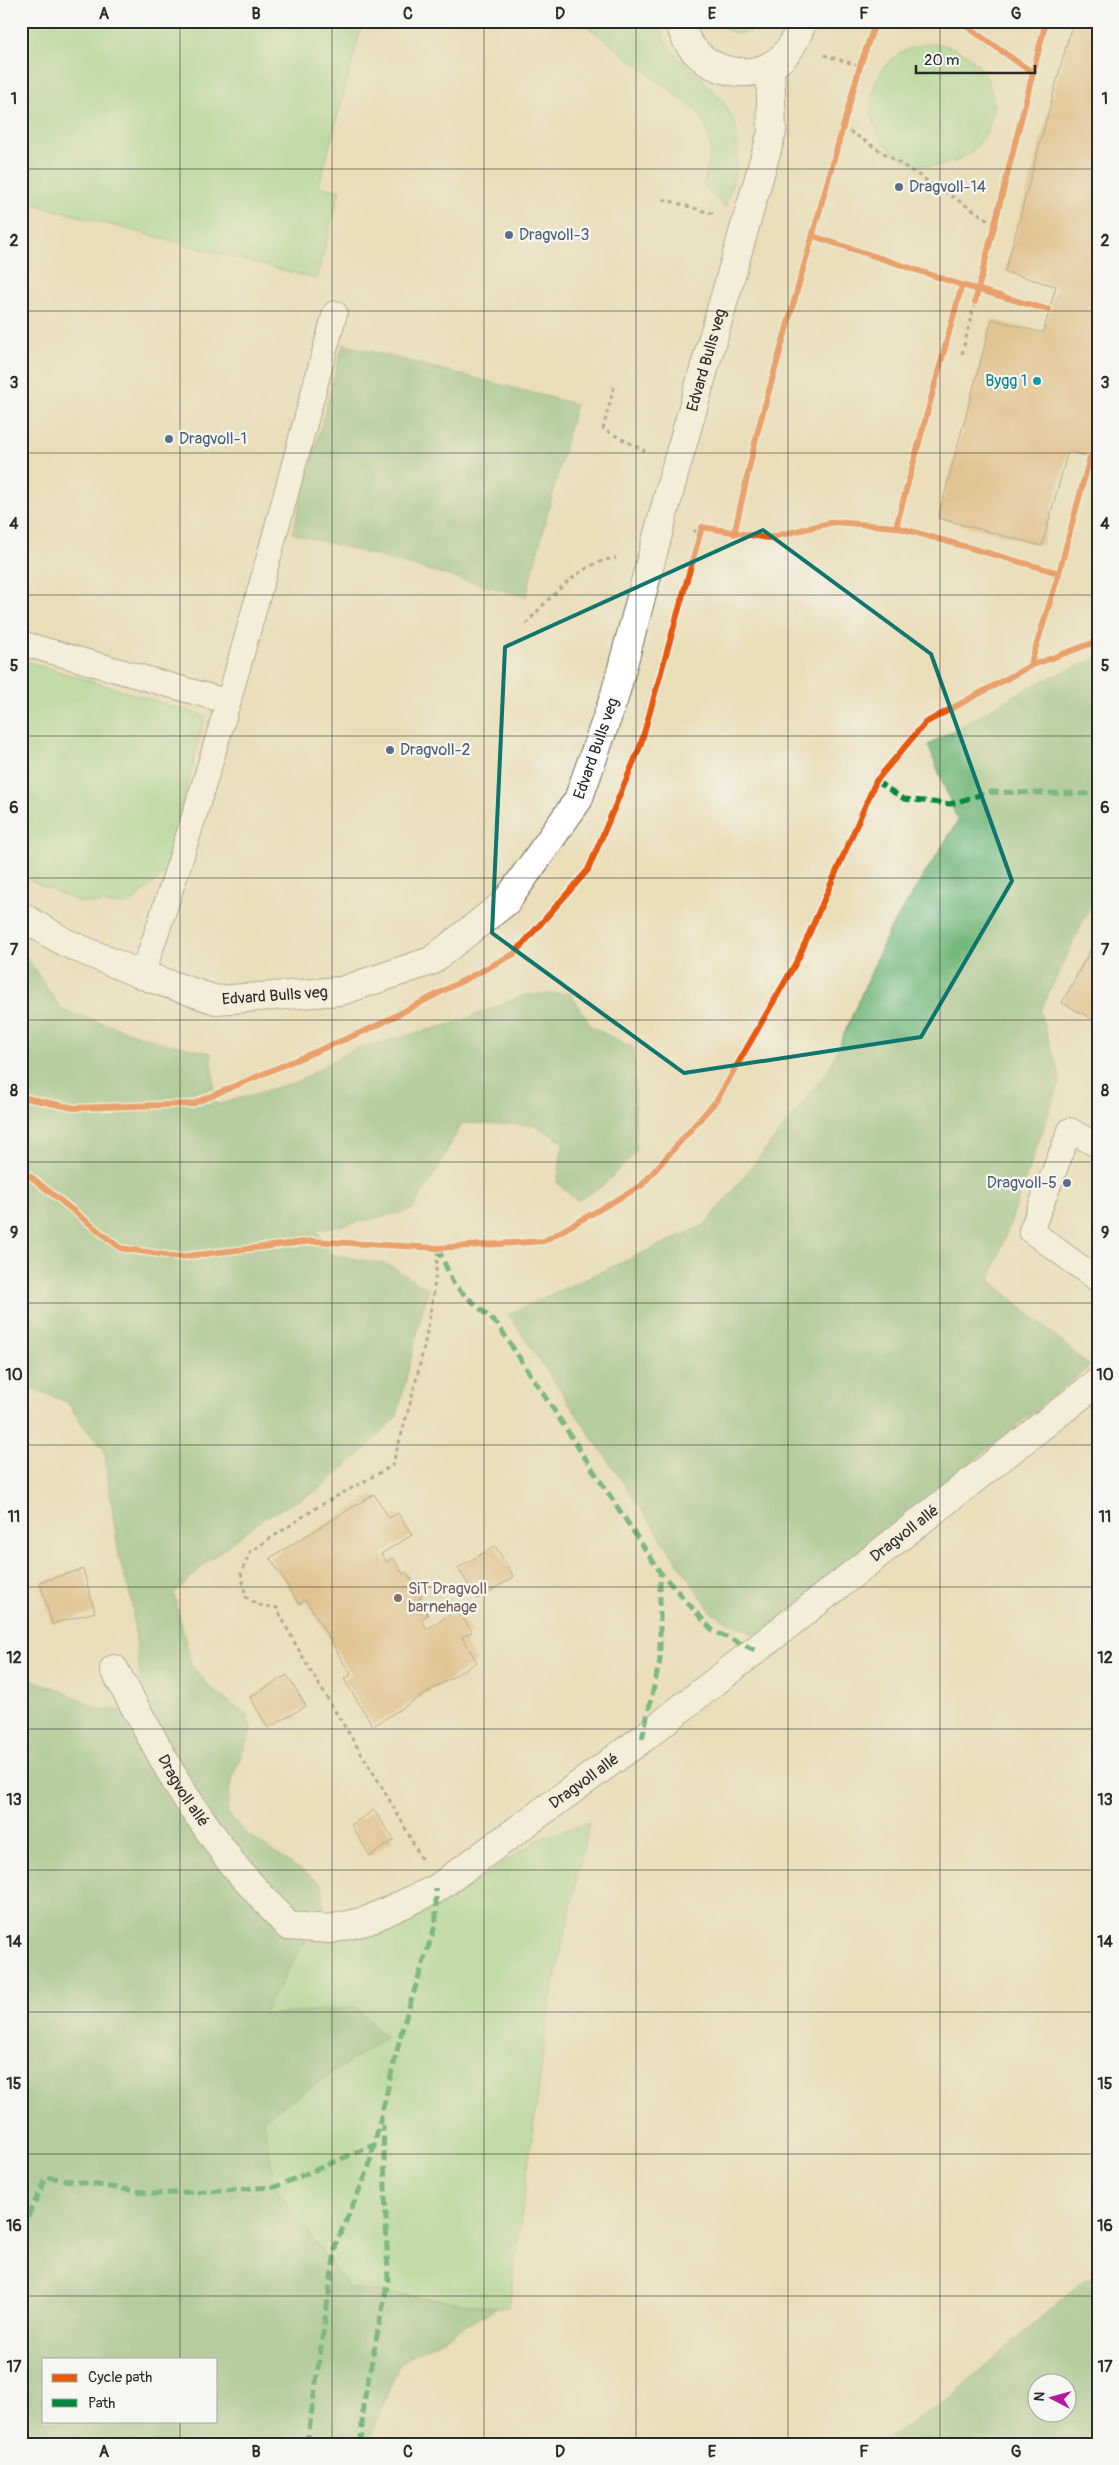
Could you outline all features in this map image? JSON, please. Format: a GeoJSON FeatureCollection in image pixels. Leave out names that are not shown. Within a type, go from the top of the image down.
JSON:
{"type":"FeatureCollection","features":[{"type":"Feature","properties":{"kind":"street"},"geometry":{"type":"LineString","coordinates":[[680,21],[682,32],[692,50],[709,64],[728,72],[750,72],[770,66],[783,57],[793,44],[802,21]]}},
{"type":"Feature","properties":{"kind":"street","name":"Edvard Bulls veg"},"geometry":{"type":"LineString","coordinates":[[21,916],[66,943],[142,975],[216,1000],[341,991],[431,961],[506,902],[578,800],[614,698],[676,468],[772,132],[770,66]]}},
{"type":"Feature","properties":{"kind":"street","name":"Dragvoll allé"},"geometry":{"type":"LineString","coordinates":[[114,1669],[180,1789],[233,1865],[288,1926],[330,1929],[366,1921],[436,1889],[642,1739],[1098,1382]]}},
{"type":"Feature","properties":{"kind":"lane"},"geometry":{"type":"LineString","coordinates":[[142,975],[180,866],[229,702],[335,314]]}},
{"type":"Feature","properties":{"kind":"lane"},"geometry":{"type":"LineString","coordinates":[[21,643],[229,702]]}},
{"type":"Feature","properties":{"kind":"lane"},"geometry":{"type":"LineString","coordinates":[[1098,1146],[1070,1130],[1031,1231],[1098,1280]]}},
{"type":"Feature","properties":{"kind":"path"},"geometry":{"type":"LineString","coordinates":[[858,73],[863,57]]}},
{"type":"Feature","properties":{"kind":"path"},"geometry":{"type":"LineString","coordinates":[[841,137],[846,120]]}},
{"type":"Feature","properties":{"kind":"path"},"geometry":{"type":"LineString","coordinates":[[843,128],[995,224]]}},
{"type":"Feature","properties":{"kind":"path"},"geometry":{"type":"LineString","coordinates":[[663,199],[746,224]]}},
{"type":"Feature","properties":{"kind":"path"},"geometry":{"type":"LineString","coordinates":[[993,234],[997,217]]}},
{"type":"Feature","properties":{"kind":"path"},"geometry":{"type":"LineString","coordinates":[[954,353],[962,354],[978,292]]}},
{"type":"Feature","properties":{"kind":"path"},"geometry":{"type":"LineString","coordinates":[[614,387],[603,429],[676,468]]}},
{"type":"Feature","properties":{"kind":"path"},"geometry":{"type":"LineString","coordinates":[[700,537],[702,527]]}},
{"type":"Feature","properties":{"kind":"path"},"geometry":{"type":"LineString","coordinates":[[526,624],[551,595],[602,559],[653,554],[702,527],[710,529]]}},
{"type":"Feature","properties":{"kind":"path"},"geometry":{"type":"LineString","coordinates":[[428,1248],[448,1248]]}},
{"type":"Feature","properties":{"kind":"path"},"geometry":{"type":"LineString","coordinates":[[436,1889],[409,1833],[294,1644],[277,1608],[259,1605],[246,1597],[241,1573],[250,1552],[320,1506],[392,1466],[414,1392],[435,1291],[438,1248]]}},
{"type":"Feature","properties":{"kind":"highlighted area"},"geometry":{"type":"Polygon","coordinates":[[[763,530],[931,654],[1012,881],[921,1037],[684,1073],[492,933],[505,647],[763,530]]]}},
{"type":"Feature","properties":{"kind":"green space"},"geometry":{"type":"Polygon","coordinates":[[[21,21],[363,21],[319,186],[340,191],[316,279],[21,201],[21,21]]]}},
{"type":"Feature","properties":{"kind":"green space"},"geometry":{"type":"Polygon","coordinates":[[[581,21],[660,21],[664,39],[676,56],[714,91],[726,106],[733,120],[738,150],[736,167],[725,208],[703,186],[710,149],[708,133],[699,113],[581,21]]]}},
{"type":"Feature","properties":{"kind":"green space"},"geometry":{"type":"Polygon","coordinates":[[[718,21],[765,21],[754,30],[735,33],[723,27],[718,21]]]}},
{"type":"Feature","properties":{"kind":"green space"},"geometry":{"type":"Polygon","coordinates":[[[932,44],[955,49],[975,62],[988,82],[993,105],[988,128],[975,148],[955,161],[932,166],[909,161],[889,148],[876,128],[871,105],[876,82],[889,62],[909,49],[932,44]]]}},
{"type":"Feature","properties":{"kind":"green space"},"geometry":{"type":"Polygon","coordinates":[[[343,344],[576,404],[526,597],[292,533],[343,344]]]}},
{"type":"Feature","properties":{"kind":"green space"},"geometry":{"type":"Polygon","coordinates":[[[1098,657],[1098,890],[1040,1012],[1061,1079],[990,1280],[1090,1366],[757,1636],[712,1613],[508,1314],[706,1224],[828,1071],[889,931],[958,821],[928,745],[1033,685],[1098,657]]]}},
{"type":"Feature","properties":{"kind":"green space"},"geometry":{"type":"Polygon","coordinates":[[[21,660],[205,716],[165,873],[129,905],[79,902],[21,876],[21,660]]]}},
{"type":"Feature","properties":{"kind":"green space"},"geometry":{"type":"Polygon","coordinates":[[[21,949],[62,1010],[161,1042],[211,1053],[216,1105],[296,1082],[353,1049],[459,1022],[524,995],[570,993],[592,1027],[634,1048],[636,1152],[604,1185],[577,1201],[557,1183],[563,1142],[535,1125],[462,1123],[440,1165],[412,1210],[317,1231],[331,1254],[389,1265],[428,1289],[397,1416],[365,1450],[318,1490],[261,1520],[207,1562],[174,1594],[191,1664],[212,1689],[246,1715],[252,1728],[231,1781],[227,1812],[245,1833],[322,1884],[326,1918],[304,1943],[262,2015],[356,2007],[386,2037],[263,2119],[275,2187],[349,2288],[497,2308],[400,2363],[372,2432],[371,2444],[21,2444],[21,1676],[56,1688],[96,1708],[123,1711],[140,1677],[131,1598],[119,1558],[104,1450],[84,1427],[67,1402],[21,1384],[21,949]]]}},
{"type":"Feature","properties":{"kind":"green space"},"geometry":{"type":"Polygon","coordinates":[[[589,1823],[550,2003],[509,2307],[497,2308],[349,2288],[275,2187],[263,2119],[385,2038],[262,2015],[304,1943],[381,1927],[462,1891],[541,1838],[589,1823]]]}},
{"type":"Feature","properties":{"kind":"green space"},"geometry":{"type":"Polygon","coordinates":[[[1098,2275],[1098,2444],[878,2444],[946,2401],[1079,2284],[1098,2275]]]}},
{"type":"Feature","properties":{"kind":"building"},"geometry":{"type":"Polygon","coordinates":[[[1073,21],[1098,21],[1098,459],[1068,451],[1042,546],[938,518],[992,319],[1043,333],[1056,286],[1005,272],[1073,21]]]}},
{"type":"Feature","properties":{"kind":"building"},"geometry":{"type":"Polygon","coordinates":[[[1098,936],[1098,1022],[1062,1003],[1098,936]]]}},
{"type":"Feature","properties":{"kind":"building"},"geometry":{"type":"Polygon","coordinates":[[[374,1494],[389,1518],[398,1513],[412,1535],[381,1554],[386,1562],[393,1558],[403,1574],[406,1572],[422,1597],[419,1599],[428,1615],[421,1619],[427,1629],[457,1610],[472,1632],[462,1637],[477,1662],[373,1726],[344,1679],[351,1675],[306,1600],[299,1604],[270,1558],[374,1494]]]}},
{"type":"Feature","properties":{"kind":"building"},"geometry":{"type":"Polygon","coordinates":[[[495,1546],[514,1577],[477,1599],[458,1568],[495,1546]]]}},
{"type":"Feature","properties":{"kind":"building"},"geometry":{"type":"Polygon","coordinates":[[[83,1569],[95,1612],[52,1624],[40,1582],[83,1569]]]}},
{"type":"Feature","properties":{"kind":"building"},"geometry":{"type":"Polygon","coordinates":[[[287,1675],[306,1706],[268,1728],[250,1697],[287,1675]]]}},
{"type":"Feature","properties":{"kind":"building"},"geometry":{"type":"Polygon","coordinates":[[[374,1810],[394,1840],[370,1856],[351,1825],[374,1810]]]}},
{"type":"Feature","properties":{"kind":"marked path"},"geometry":{"type":"LineString","coordinates":[[876,781],[904,799],[950,804],[990,792],[1098,794]]}},
{"type":"Feature","properties":{"kind":"marked path"},"geometry":{"type":"LineString","coordinates":[[438,1248],[454,1285],[498,1325],[660,1572],[713,1631],[755,1650]]}},
{"type":"Feature","properties":{"kind":"marked path"},"geometry":{"type":"LineString","coordinates":[[642,1739],[660,1660],[660,1572]]}},
{"type":"Feature","properties":{"kind":"marked path"},"geometry":{"type":"LineString","coordinates":[[307,2444],[336,2244],[368,2170],[403,2026],[436,1923],[436,1889]]}},
{"type":"Feature","properties":{"kind":"marked path"},"geometry":{"type":"LineString","coordinates":[[361,2444],[363,2406],[388,2280],[383,2125]]}},
{"type":"Feature","properties":{"kind":"marked path"},"geometry":{"type":"LineString","coordinates":[[21,2230],[47,2177],[155,2194],[275,2187],[376,2144]]}},
{"type":"Feature","properties":{"kind":"cycle path"},"geometry":{"type":"LineString","coordinates":[[734,534],[758,430],[860,66],[876,21]]}},
{"type":"Feature","properties":{"kind":"cycle path"},"geometry":{"type":"LineString","coordinates":[[959,21],[1033,73]]}},
{"type":"Feature","properties":{"kind":"cycle path"},"geometry":{"type":"LineString","coordinates":[[975,302],[1046,21]]}},
{"type":"Feature","properties":{"kind":"cycle path"},"geometry":{"type":"LineString","coordinates":[[813,236],[962,285],[1049,310]]}},
{"type":"Feature","properties":{"kind":"cycle path"},"geometry":{"type":"LineString","coordinates":[[896,527],[962,285]]}},
{"type":"Feature","properties":{"kind":"cycle path"},"geometry":{"type":"LineString","coordinates":[[21,1097],[74,1108],[192,1104],[374,1027],[514,954],[588,870],[640,747],[702,527],[768,538],[834,522],[896,527],[1059,573],[1090,457]]}},
{"type":"Feature","properties":{"kind":"cycle path"},"geometry":{"type":"LineString","coordinates":[[1030,666],[1059,573]]}},
{"type":"Feature","properties":{"kind":"cycle path"},"geometry":{"type":"LineString","coordinates":[[21,1169],[120,1248],[179,1257],[312,1241],[438,1248],[544,1241],[641,1186],[717,1100],[798,959],[876,781],[925,723],[1030,666],[1098,641]]}},
{"type":"Feature","properties":{"kind":"place","name":"Dragvoll-14"},"geometry":{"type":"Point","coordinates":[899,187]}},
{"type":"Feature","properties":{"kind":"place","name":"Dragvoll-3"},"geometry":{"type":"Point","coordinates":[509,235]}},
{"type":"Feature","properties":{"kind":"place","name":"Bygg 1"},"geometry":{"type":"Point","coordinates":[1037,381]}},
{"type":"Feature","properties":{"kind":"place","name":"Dragvoll-1"},"geometry":{"type":"Point","coordinates":[169,439]}},
{"type":"Feature","properties":{"kind":"place","name":"Dragvoll-2"},"geometry":{"type":"Point","coordinates":[390,750]}},
{"type":"Feature","properties":{"kind":"place","name":"Dragvoll-5"},"geometry":{"type":"Point","coordinates":[1067,1183]}},
{"type":"Feature","properties":{"kind":"place","name":"SiT Dragvoll barnehage"},"geometry":{"type":"Point","coordinates":[398,1598]}}]}
